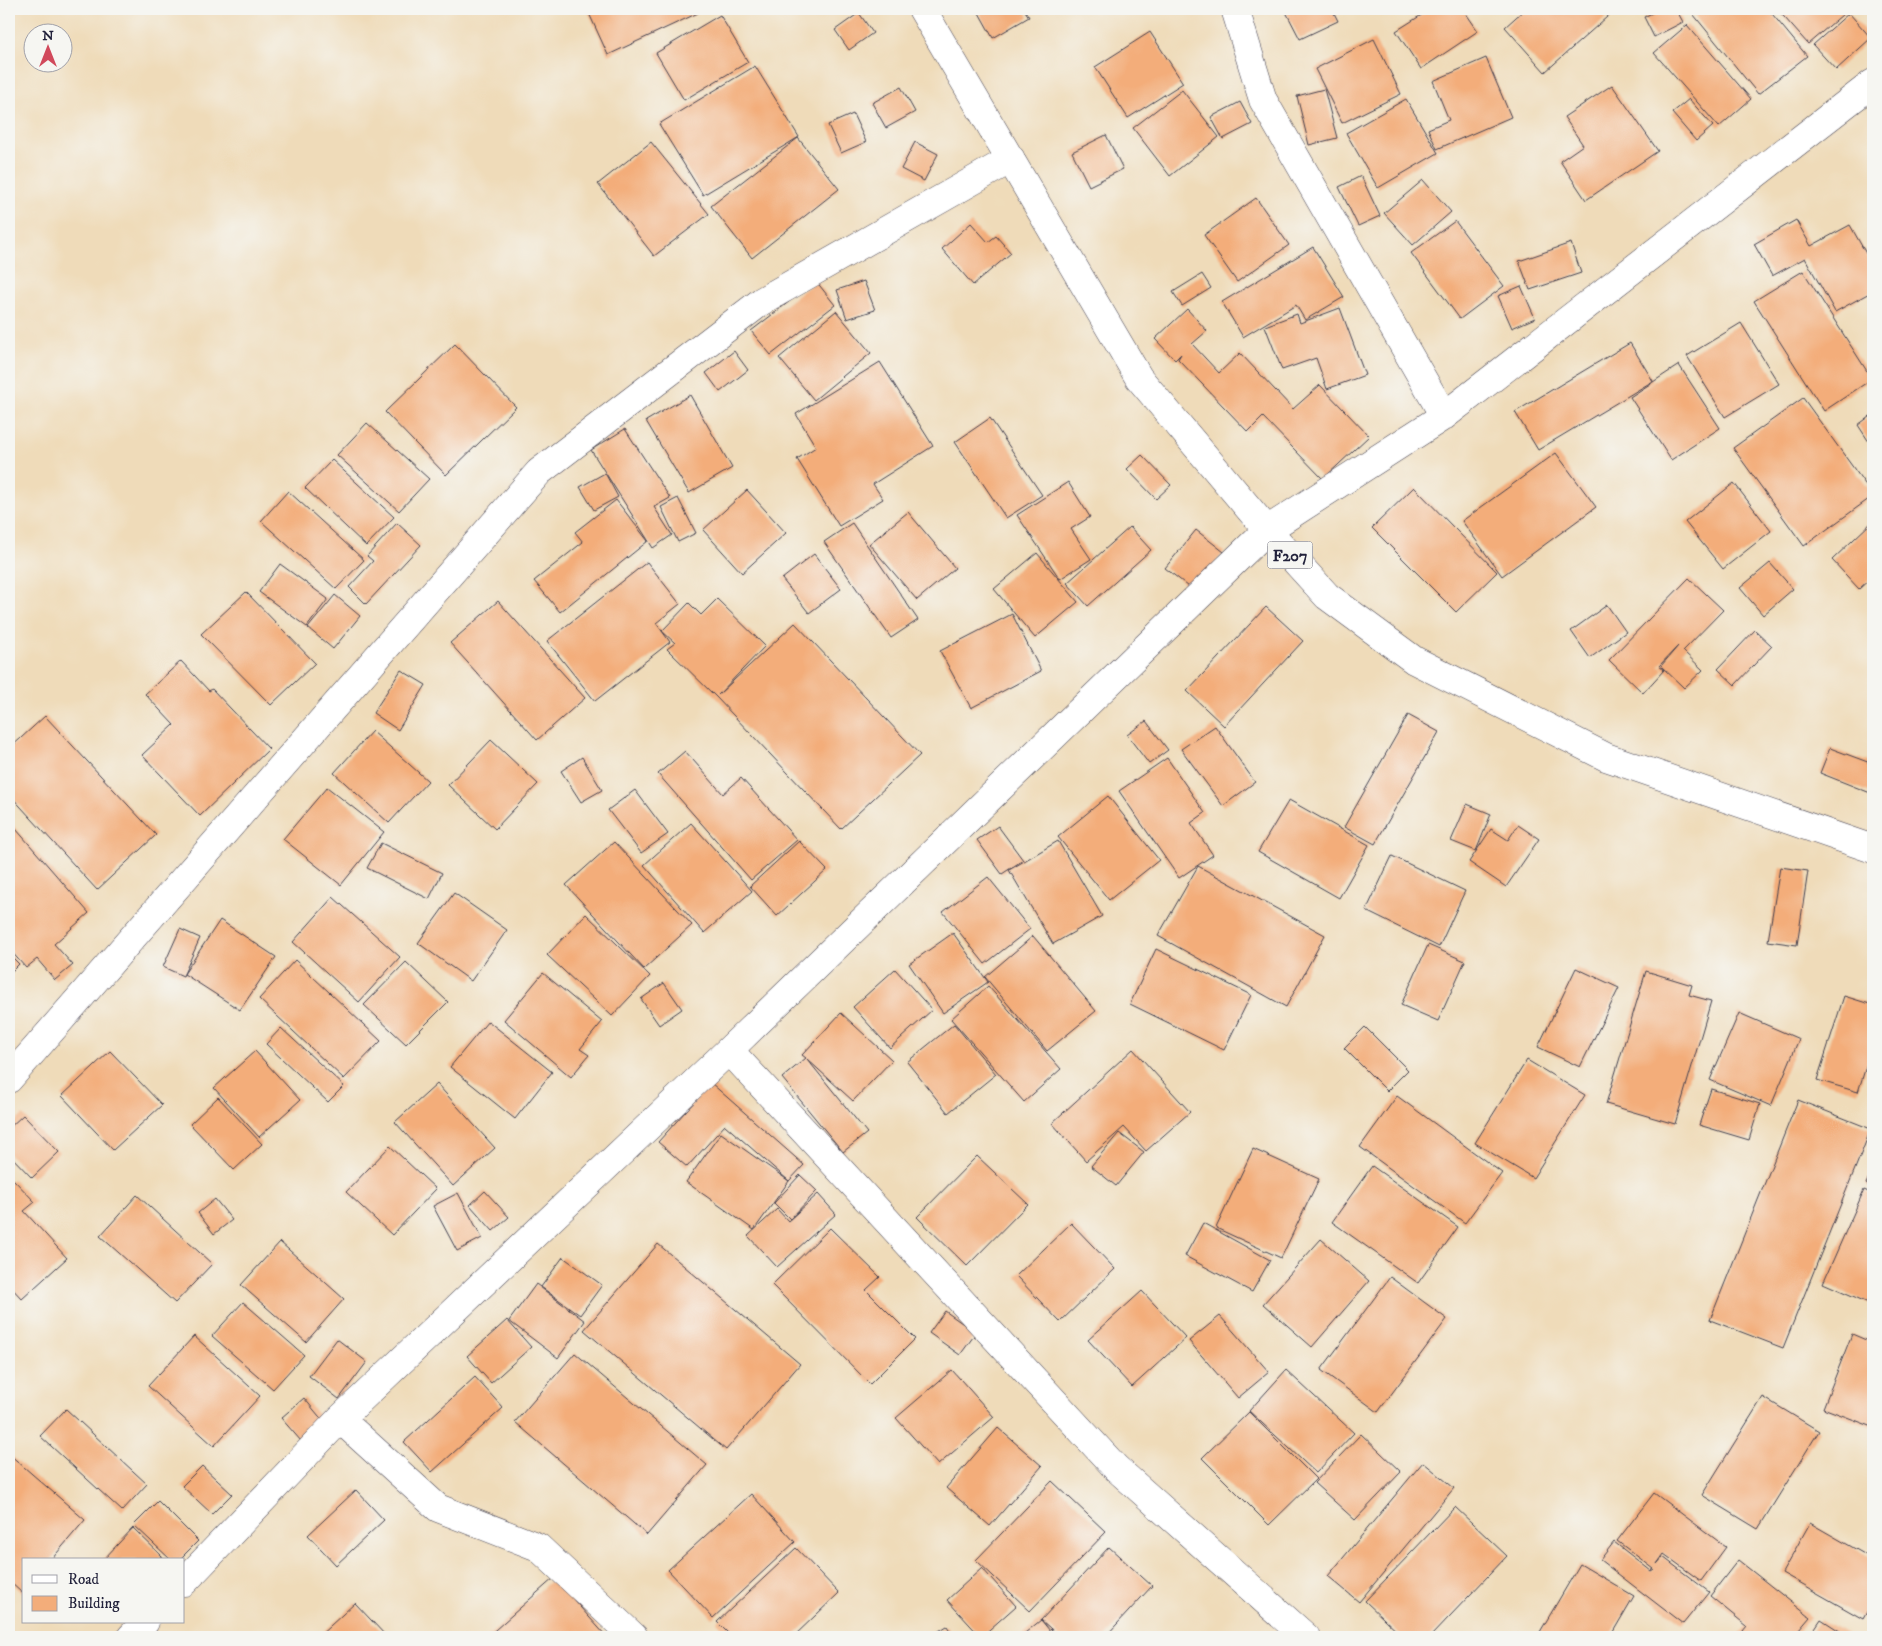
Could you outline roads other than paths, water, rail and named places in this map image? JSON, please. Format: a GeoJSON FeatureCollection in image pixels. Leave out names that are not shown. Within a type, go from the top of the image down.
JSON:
{"type":"FeatureCollection","features":[{"type":"Feature","properties":{"kind":"street","name":"F207"},"geometry":{"type":"LineString","coordinates":[[922,9],[1139,378],[1267,530],[1327,596],[1414,660],[1606,757],[1873,849]]}},
{"type":"Feature","properties":{"kind":"street"},"geometry":{"type":"LineString","coordinates":[[1235,9],[1263,100],[1444,416]]}},
{"type":"Feature","properties":{"kind":"street"},"geometry":{"type":"LineString","coordinates":[[185,1581],[340,1419],[729,1050],[1267,530],[1444,416],[1873,83]]}},
{"type":"Feature","properties":{"kind":"street"},"geometry":{"type":"LineString","coordinates":[[9,1079],[539,472],[762,302],[1011,159]]}},
{"type":"Feature","properties":{"kind":"street"},"geometry":{"type":"LineString","coordinates":[[729,1050],[1116,1468],[1306,1637]]}},
{"type":"Feature","properties":{"kind":"street"},"geometry":{"type":"LineString","coordinates":[[340,1419],[438,1508],[538,1547],[634,1637]]}},
{"type":"Feature","properties":{"kind":"street"},"geometry":{"type":"LineString","coordinates":[[131,1637],[143,1624]]}}]}
